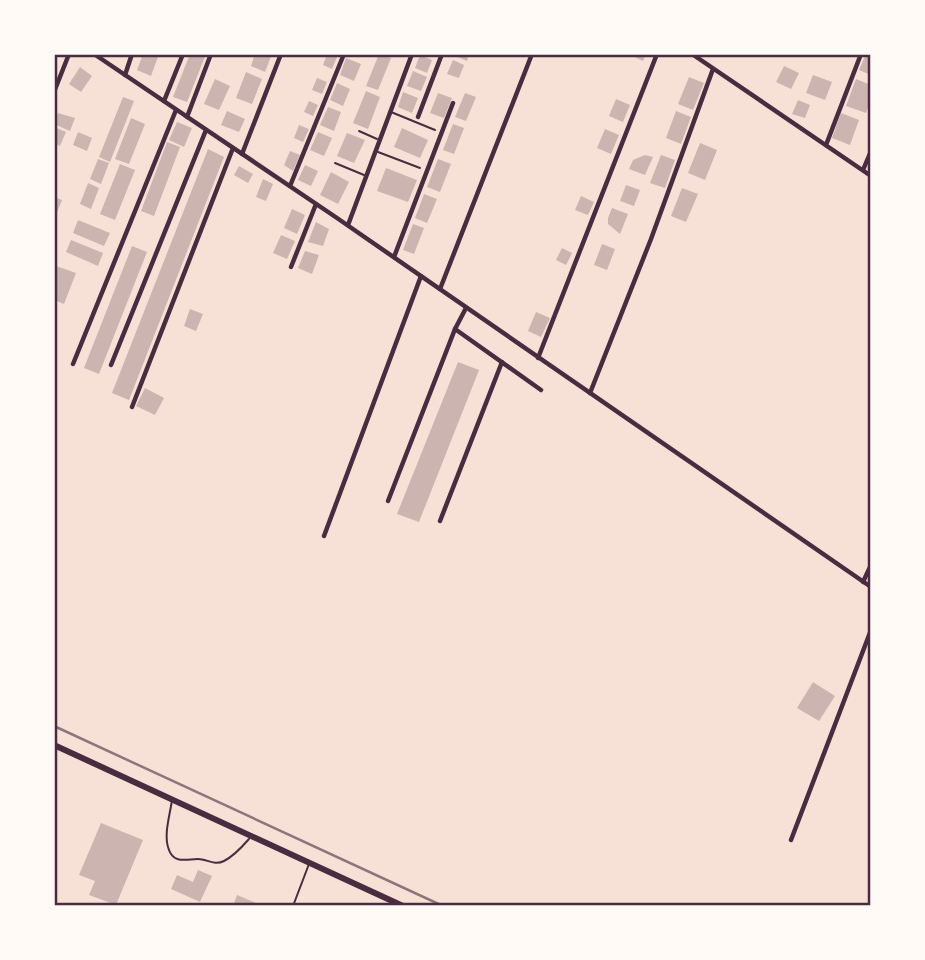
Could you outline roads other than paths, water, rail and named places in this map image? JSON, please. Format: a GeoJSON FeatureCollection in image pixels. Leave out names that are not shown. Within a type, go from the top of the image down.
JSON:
{"type":"FeatureCollection","features":[{"type":"Feature","properties":{"kind":"main road"},"geometry":{"type":"LineString","coordinates":[[54,746],[403,906]]}},
{"type":"Feature","properties":{"kind":"street"},"geometry":{"type":"LineString","coordinates":[[54,92],[69,54]]}},
{"type":"Feature","properties":{"kind":"street"},"geometry":{"type":"LineString","coordinates":[[94,54],[348,225],[871,587]]}},
{"type":"Feature","properties":{"kind":"street"},"geometry":{"type":"LineString","coordinates":[[125,75],[132,54]]}},
{"type":"Feature","properties":{"kind":"street"},"geometry":{"type":"LineString","coordinates":[[164,102],[183,54]]}},
{"type":"Feature","properties":{"kind":"street"},"geometry":{"type":"LineString","coordinates":[[187,117],[211,54]]}},
{"type":"Feature","properties":{"kind":"street"},"geometry":{"type":"LineString","coordinates":[[242,154],[281,54]]}},
{"type":"Feature","properties":{"kind":"street"},"geometry":{"type":"LineString","coordinates":[[290,186],[344,54]]}},
{"type":"Feature","properties":{"kind":"street"},"geometry":{"type":"LineString","coordinates":[[348,225],[412,54]]}},
{"type":"Feature","properties":{"kind":"street"},"geometry":{"type":"LineString","coordinates":[[418,117],[442,54]]}},
{"type":"Feature","properties":{"kind":"street"},"geometry":{"type":"LineString","coordinates":[[440,289],[532,54]]}},
{"type":"Feature","properties":{"kind":"street"},"geometry":{"type":"LineString","coordinates":[[538,358],[657,54]]}},
{"type":"Feature","properties":{"kind":"street"},"geometry":{"type":"LineString","coordinates":[[691,54],[871,176]]}},
{"type":"Feature","properties":{"kind":"street"},"geometry":{"type":"LineString","coordinates":[[826,145],[861,54]]}},
{"type":"Feature","properties":{"kind":"street"},"geometry":{"type":"LineString","coordinates":[[590,393],[651,239],[713,69]]}},
{"type":"Feature","properties":{"kind":"street"},"geometry":{"type":"LineString","coordinates":[[394,257],[453,103]]}},
{"type":"Feature","properties":{"kind":"street"},"geometry":{"type":"LineString","coordinates":[[73,364],[176,110]]}},
{"type":"Feature","properties":{"kind":"street"},"geometry":{"type":"LineString","coordinates":[[111,365],[206,130]]}},
{"type":"Feature","properties":{"kind":"street"},"geometry":{"type":"LineString","coordinates":[[132,407],[233,148]]}},
{"type":"Feature","properties":{"kind":"street"},"geometry":{"type":"LineString","coordinates":[[863,171],[871,152]]}},
{"type":"Feature","properties":{"kind":"street"},"geometry":{"type":"LineString","coordinates":[[291,267],[316,204]]}},
{"type":"Feature","properties":{"kind":"street"},"geometry":{"type":"LineString","coordinates":[[324,536],[421,276]]}},
{"type":"Feature","properties":{"kind":"street"},"geometry":{"type":"LineString","coordinates":[[388,501],[455,329],[466,308]]}},
{"type":"Feature","properties":{"kind":"street"},"geometry":{"type":"LineString","coordinates":[[455,329],[541,390]]}},
{"type":"Feature","properties":{"kind":"street"},"geometry":{"type":"LineString","coordinates":[[440,521],[502,362]]}},
{"type":"Feature","properties":{"kind":"street"},"geometry":{"type":"LineString","coordinates":[[863,582],[871,565]]}},
{"type":"Feature","properties":{"kind":"street"},"geometry":{"type":"LineString","coordinates":[[790,840],[871,630]]}},
{"type":"Feature","properties":{"kind":"lane"},"geometry":{"type":"LineString","coordinates":[[391,112],[435,130]]}},
{"type":"Feature","properties":{"kind":"lane"},"geometry":{"type":"LineString","coordinates":[[359,131],[380,140]]}},
{"type":"Feature","properties":{"kind":"lane"},"geometry":{"type":"LineString","coordinates":[[376,151],[419,169]]}},
{"type":"Feature","properties":{"kind":"lane"},"geometry":{"type":"LineString","coordinates":[[335,163],[366,176]]}},
{"type":"Feature","properties":{"kind":"lane"},"geometry":{"type":"LineString","coordinates":[[172,799],[168,827],[169,851],[180,860],[199,858],[216,864],[222,862],[240,849],[251,836]]}},
{"type":"Feature","properties":{"kind":"lane"},"geometry":{"type":"LineString","coordinates":[[293,906],[309,863]]}},
{"type":"Feature","properties":{"kind":"railway"},"geometry":{"type":"LineString","coordinates":[[54,726],[443,906]]}}]}
